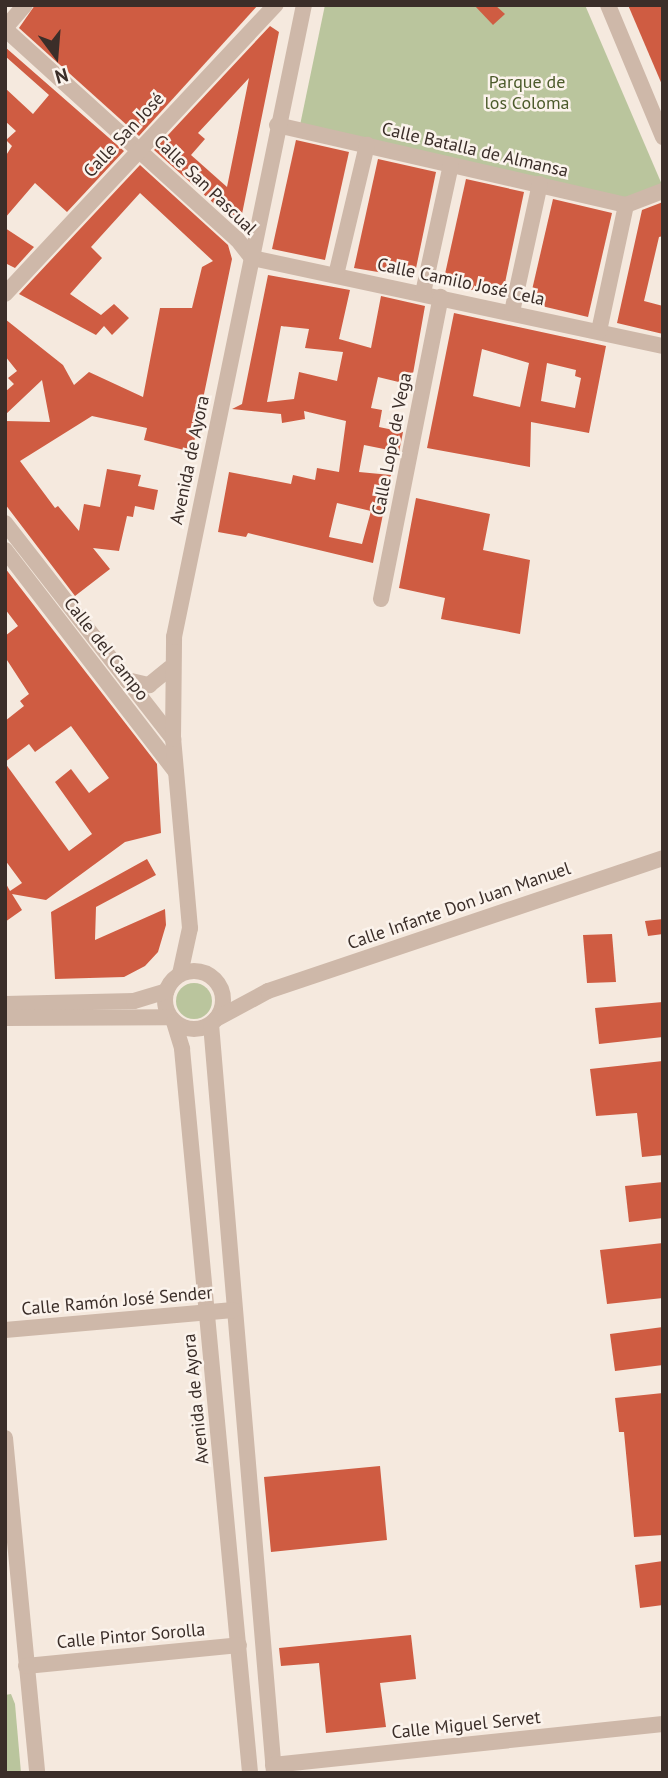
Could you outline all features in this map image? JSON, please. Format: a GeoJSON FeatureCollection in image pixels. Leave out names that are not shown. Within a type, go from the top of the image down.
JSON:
{"type":"FeatureCollection","features":[{"type":"Feature","properties":{"kind":"street"},"geometry":{"type":"LineString","coordinates":[[5,29],[25,5]]}},
{"type":"Feature","properties":{"kind":"street","name":"Calle San José"},"geometry":{"type":"LineString","coordinates":[[9,284],[275,5]]}},
{"type":"Feature","properties":{"kind":"street","name":"Avenida de Ayora"},"geometry":{"type":"LineString","coordinates":[[217,983],[201,961],[190,928],[173,739],[170,668],[179,605],[303,5]]}},
{"type":"Feature","properties":{"kind":"street"},"geometry":{"type":"LineString","coordinates":[[608,5],[663,137]]}},
{"type":"Feature","properties":{"kind":"street","name":"Calle San Pascual"},"geometry":{"type":"LineString","coordinates":[[5,29],[138,148],[251,258]]}},
{"type":"Feature","properties":{"kind":"street","name":"Calle Batalla de Almansa"},"geometry":{"type":"LineString","coordinates":[[277,125],[626,205]]}},
{"type":"Feature","properties":{"kind":"street"},"geometry":{"type":"LineString","coordinates":[[336,275],[367,145]]}},
{"type":"Feature","properties":{"kind":"street"},"geometry":{"type":"LineString","coordinates":[[423,293],[451,165]]}},
{"type":"Feature","properties":{"kind":"street"},"geometry":{"type":"LineString","coordinates":[[512,312],[540,184]]}},
{"type":"Feature","properties":{"kind":"street"},"geometry":{"type":"LineString","coordinates":[[599,331],[626,205],[663,191]]}},
{"type":"Feature","properties":{"kind":"street","name":"Calle Camilo José Cela"},"geometry":{"type":"LineString","coordinates":[[251,258],[663,346]]}},
{"type":"Feature","properties":{"kind":"street","name":"Calle Lope de Vega"},"geometry":{"type":"LineString","coordinates":[[381,599],[441,297]]}},
{"type":"Feature","properties":{"kind":"street","name":"Calle del Campo"},"geometry":{"type":"LineString","coordinates":[[5,523],[173,739]]}},
{"type":"Feature","properties":{"kind":"street","name":"Calle del Campo"},"geometry":{"type":"LineString","coordinates":[[5,550],[176,772]]}},
{"type":"Feature","properties":{"kind":"street","name":"Calle del Campo"},"geometry":{"type":"LineString","coordinates":[[127,680],[149,685],[170,668]]}},
{"type":"Feature","properties":{"kind":"street","name":"Calle Infante Don Juan Manuel"},"geometry":{"type":"LineString","coordinates":[[214,1021],[268,991],[663,858]]}},
{"type":"Feature","properties":{"kind":"street","name":"Avenida de Ayora"},"geometry":{"type":"LineString","coordinates":[[180,974],[190,928]]}},
{"type":"Feature","properties":{"kind":"street"},"geometry":{"type":"LineString","coordinates":[[5,1004],[134,1001],[166,991],[180,974],[197,971],[217,983],[223,1004],[214,1021],[233,1310],[273,1769]]}},
{"type":"Feature","properties":{"kind":"street","name":"Calle Infante Don Juan Manuel"},"geometry":{"type":"LineString","coordinates":[[217,983],[268,991]]}},
{"type":"Feature","properties":{"kind":"street"},"geometry":{"type":"LineString","coordinates":[[166,991],[172,1019]]}},
{"type":"Feature","properties":{"kind":"street"},"geometry":{"type":"LineString","coordinates":[[5,1018],[172,1019],[190,1029],[214,1021]]}},
{"type":"Feature","properties":{"kind":"street","name":"Avenida de Ayora"},"geometry":{"type":"LineString","coordinates":[[172,1019],[182,1049],[250,1773]]}},
{"type":"Feature","properties":{"kind":"street","name":"Calle Ramón José Sender"},"geometry":{"type":"LineString","coordinates":[[5,1330],[233,1310]]}},
{"type":"Feature","properties":{"kind":"street"},"geometry":{"type":"LineString","coordinates":[[5,1438],[7,1486],[37,1773]]}},
{"type":"Feature","properties":{"kind":"street"},"geometry":{"type":"LineString","coordinates":[[237,1619],[260,1617]]}},
{"type":"Feature","properties":{"kind":"street","name":"Calle Pintor Sorolla"},"geometry":{"type":"LineString","coordinates":[[26,1665],[239,1646]]}},
{"type":"Feature","properties":{"kind":"street"},"geometry":{"type":"LineString","coordinates":[[241,1665],[264,1664]]}},
{"type":"Feature","properties":{"kind":"street","name":"Calle Miguel Servet"},"geometry":{"type":"LineString","coordinates":[[273,1769],[663,1724]]}},
{"type":"Feature","properties":{"kind":"green space","name":"Parque de los Coloma"},"geometry":{"type":"Polygon","coordinates":[[[325,5],[585,5],[663,187],[626,205],[299,130],[325,5]]]}},
{"type":"Feature","properties":{"kind":"green space"},"geometry":{"type":"Polygon","coordinates":[[[194,983],[207,988],[212,1001],[207,1014],[194,1019],[181,1014],[176,1001],[181,988],[194,983]]]}},
{"type":"Feature","properties":{"kind":"green space"},"geometry":{"type":"Polygon","coordinates":[[[11,1694],[15,1704],[21,1773],[5,1773],[5,1695],[11,1694]]]}},
{"type":"Feature","properties":{"kind":"building"},"geometry":{"type":"Polygon","coordinates":[[[35,5],[258,5],[139,136],[19,28],[35,5]]]}},
{"type":"Feature","properties":{"kind":"building"},"geometry":{"type":"Polygon","coordinates":[[[474,5],[495,5],[505,14],[493,25],[474,5]]]}},
{"type":"Feature","properties":{"kind":"building"},"geometry":{"type":"Polygon","coordinates":[[[628,5],[663,5],[663,87],[628,5]]]}},
{"type":"Feature","properties":{"kind":"building"},"geometry":{"type":"Polygon","coordinates":[[[270,26],[279,32],[242,214],[229,217],[154,150],[270,26]],[[249,78],[198,133],[205,139],[191,155],[227,187],[249,78]]]}},
{"type":"Feature","properties":{"kind":"building"},"geometry":{"type":"Polygon","coordinates":[[[5,47],[124,151],[67,212],[35,183],[5,218],[5,157],[12,146],[6,140],[16,131],[5,121],[5,88],[33,114],[49,95],[5,56],[5,47]]]}},
{"type":"Feature","properties":{"kind":"building"},"geometry":{"type":"Polygon","coordinates":[[[296,140],[349,152],[325,260],[272,249],[296,140]]]}},
{"type":"Feature","properties":{"kind":"building"},"geometry":{"type":"Polygon","coordinates":[[[378,159],[436,172],[414,278],[354,268],[378,159]]]}},
{"type":"Feature","properties":{"kind":"building"},"geometry":{"type":"Polygon","coordinates":[[[140,165],[228,245],[232,259],[192,452],[144,440],[147,428],[92,416],[20,461],[55,508],[58,506],[79,531],[84,504],[100,507],[107,469],[141,475],[138,486],[158,490],[154,510],[135,506],[133,517],[127,516],[119,551],[93,548],[110,569],[75,596],[5,504],[5,421],[50,422],[42,380],[5,415],[5,392],[14,384],[8,378],[17,371],[5,356],[5,319],[63,365],[74,385],[89,372],[143,397],[160,308],[192,308],[202,267],[213,261],[140,193],[91,247],[102,258],[70,294],[101,315],[114,304],[129,318],[112,335],[104,326],[96,335],[19,294],[140,165]]]}},
{"type":"Feature","properties":{"kind":"building"},"geometry":{"type":"Polygon","coordinates":[[[466,179],[524,192],[502,297],[443,283],[466,179]]]}},
{"type":"Feature","properties":{"kind":"building"},"geometry":{"type":"Polygon","coordinates":[[[553,199],[612,213],[588,317],[529,303],[553,199]]]}},
{"type":"Feature","properties":{"kind":"building"},"geometry":{"type":"Polygon","coordinates":[[[663,202],[663,236],[659,237],[644,301],[663,306],[663,334],[617,323],[642,210],[663,202]]]}},
{"type":"Feature","properties":{"kind":"building"},"geometry":{"type":"Polygon","coordinates":[[[5,228],[34,247],[15,268],[5,263],[5,228]]]}},
{"type":"Feature","properties":{"kind":"building"},"geometry":{"type":"Polygon","coordinates":[[[268,275],[350,290],[339,339],[371,348],[381,296],[425,306],[411,385],[378,377],[371,408],[382,410],[379,427],[403,432],[399,452],[364,445],[359,472],[391,475],[373,563],[248,533],[246,537],[218,532],[229,472],[291,484],[293,475],[315,480],[317,468],[339,472],[346,421],[304,411],[305,419],[282,423],[281,414],[232,409],[242,404],[268,275]],[[281,326],[267,402],[294,399],[299,372],[337,381],[343,352],[305,348],[309,329],[281,326]],[[337,503],[329,537],[362,544],[371,511],[337,503]]]}},
{"type":"Feature","properties":{"kind":"building"},"geometry":{"type":"Polygon","coordinates":[[[454,313],[606,346],[589,433],[531,422],[530,467],[427,448],[454,313]],[[482,349],[473,396],[520,407],[529,363],[482,349]],[[547,363],[541,401],[575,408],[581,378],[575,376],[576,370],[547,363]]]}},
{"type":"Feature","properties":{"kind":"building"},"geometry":{"type":"Polygon","coordinates":[[[416,498],[490,514],[483,550],[530,560],[520,634],[441,619],[445,598],[399,588],[416,498]]]}},
{"type":"Feature","properties":{"kind":"building"},"geometry":{"type":"Polygon","coordinates":[[[5,568],[157,764],[161,833],[125,842],[46,900],[12,894],[22,910],[5,922],[5,882],[10,891],[22,883],[5,860],[5,763],[69,851],[92,834],[55,782],[71,769],[89,793],[109,778],[71,726],[35,752],[29,744],[5,762],[5,721],[24,706],[20,701],[29,694],[5,657],[5,636],[18,626],[5,609],[5,568]]]}},
{"type":"Feature","properties":{"kind":"building"},"geometry":{"type":"Polygon","coordinates":[[[147,859],[156,875],[96,907],[95,940],[165,909],[166,925],[158,952],[145,966],[124,977],[55,979],[51,912],[147,859]]]}},
{"type":"Feature","properties":{"kind":"building"},"geometry":{"type":"Polygon","coordinates":[[[663,919],[663,934],[648,936],[645,921],[663,919]]]}},
{"type":"Feature","properties":{"kind":"building"},"geometry":{"type":"Polygon","coordinates":[[[612,934],[616,982],[587,983],[583,935],[612,934]]]}},
{"type":"Feature","properties":{"kind":"building"},"geometry":{"type":"Polygon","coordinates":[[[663,1002],[663,1037],[599,1044],[595,1008],[663,1002]]]}},
{"type":"Feature","properties":{"kind":"building"},"geometry":{"type":"Polygon","coordinates":[[[663,1061],[663,1155],[642,1157],[637,1113],[596,1116],[590,1069],[663,1061]]]}},
{"type":"Feature","properties":{"kind":"building"},"geometry":{"type":"Polygon","coordinates":[[[663,1182],[663,1218],[629,1222],[625,1186],[663,1182]]]}},
{"type":"Feature","properties":{"kind":"building"},"geometry":{"type":"Polygon","coordinates":[[[663,1243],[663,1298],[607,1304],[600,1250],[663,1243]]]}},
{"type":"Feature","properties":{"kind":"building"},"geometry":{"type":"Polygon","coordinates":[[[663,1327],[663,1365],[615,1371],[610,1334],[663,1327]]]}},
{"type":"Feature","properties":{"kind":"building"},"geometry":{"type":"Polygon","coordinates":[[[663,1393],[663,1535],[634,1537],[624,1432],[619,1432],[615,1398],[663,1393]]]}},
{"type":"Feature","properties":{"kind":"building"},"geometry":{"type":"Polygon","coordinates":[[[380,1466],[387,1540],[271,1552],[264,1477],[380,1466]]]}},
{"type":"Feature","properties":{"kind":"building"},"geometry":{"type":"Polygon","coordinates":[[[663,1561],[663,1605],[640,1608],[635,1565],[663,1561]]]}},
{"type":"Feature","properties":{"kind":"building"},"geometry":{"type":"Polygon","coordinates":[[[411,1635],[416,1679],[380,1683],[386,1727],[326,1733],[319,1663],[281,1666],[279,1648],[411,1635]]]}}]}
